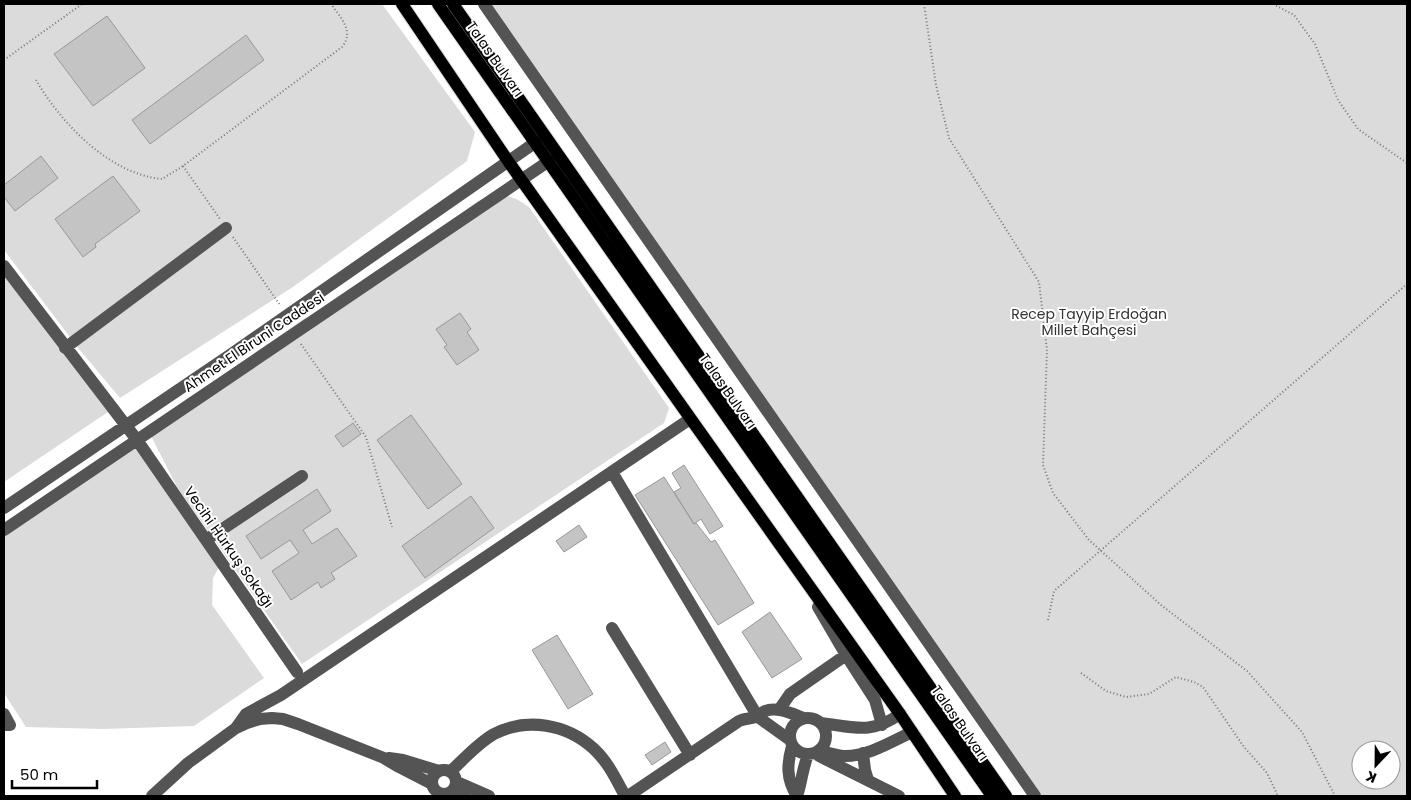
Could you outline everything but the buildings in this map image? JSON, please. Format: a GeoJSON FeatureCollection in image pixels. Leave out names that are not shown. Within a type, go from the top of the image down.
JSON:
{"type":"FeatureCollection","features":[{"type":"Feature","properties":{"kind":"main road"},"geometry":{"type":"LineString","coordinates":[[402,4],[521,180],[900,714],[955,796]]}},
{"type":"Feature","properties":{"kind":"main road","name":"Talas Bulvarı"},"geometry":{"type":"LineString","coordinates":[[438,4],[992,796]]}},
{"type":"Feature","properties":{"kind":"main road"},"geometry":{"type":"LineString","coordinates":[[453,4],[1006,796]]}},
{"type":"Feature","properties":{"kind":"street"},"geometry":{"type":"LineString","coordinates":[[484,4],[1035,796]]}},
{"type":"Feature","properties":{"kind":"street","name":"Ahmet El Biruni Caddesi"},"geometry":{"type":"LineString","coordinates":[[4,508],[126,426],[536,142]]}},
{"type":"Feature","properties":{"kind":"street","name":"Ahmet El Biruni Caddesi"},"geometry":{"type":"LineString","coordinates":[[4,530],[549,161]]}},
{"type":"Feature","properties":{"kind":"street"},"geometry":{"type":"LineString","coordinates":[[65,348],[226,228]]}},
{"type":"Feature","properties":{"kind":"street"},"geometry":{"type":"LineString","coordinates":[[4,266],[126,426]]}},
{"type":"Feature","properties":{"kind":"street"},"geometry":{"type":"LineString","coordinates":[[186,384],[183,389],[183,397],[186,399],[196,399]]}},
{"type":"Feature","properties":{"kind":"street"},"geometry":{"type":"LineString","coordinates":[[236,728],[246,714],[281,695],[690,419]]}},
{"type":"Feature","properties":{"kind":"street","name":"Vecihi Hürkuş Sokağı"},"geometry":{"type":"LineString","coordinates":[[126,426],[297,672]]}},
{"type":"Feature","properties":{"kind":"street"},"geometry":{"type":"LineString","coordinates":[[612,472],[758,716],[791,743],[801,754],[814,753],[842,756],[863,753],[912,732]]}},
{"type":"Feature","properties":{"kind":"street"},"geometry":{"type":"LineString","coordinates":[[206,540],[302,476]]}},
{"type":"Feature","properties":{"kind":"street"},"geometry":{"type":"LineString","coordinates":[[797,570],[846,655],[875,700],[882,725]]}},
{"type":"Feature","properties":{"kind":"street"},"geometry":{"type":"LineString","coordinates":[[612,628],[690,755]]}},
{"type":"Feature","properties":{"kind":"street"},"geometry":{"type":"LineString","coordinates":[[779,710],[790,694],[846,655]]}},
{"type":"Feature","properties":{"kind":"street"},"geometry":{"type":"LineString","coordinates":[[444,784],[483,742],[494,735],[517,726],[542,725],[574,735],[594,749],[613,772],[627,796],[739,721],[758,716],[763,712],[779,710],[810,718],[821,723],[861,728],[882,725],[900,714]]}},
{"type":"Feature","properties":{"kind":"street"},"geometry":{"type":"LineString","coordinates":[[4,714],[10,725],[4,725]]}},
{"type":"Feature","properties":{"kind":"street"},"geometry":{"type":"LineString","coordinates":[[797,796],[791,786],[788,770],[791,728],[804,718]]}},
{"type":"Feature","properties":{"kind":"street"},"geometry":{"type":"LineString","coordinates":[[152,796],[188,763],[236,728],[260,719],[283,719],[384,758],[403,760],[465,796]]}},
{"type":"Feature","properties":{"kind":"street"},"geometry":{"type":"LineString","coordinates":[[797,796],[801,787],[802,770],[826,740],[826,734],[821,723]]}},
{"type":"Feature","properties":{"kind":"street"},"geometry":{"type":"LineString","coordinates":[[814,753],[899,796]]}},
{"type":"Feature","properties":{"kind":"street"},"geometry":{"type":"LineString","coordinates":[[863,753],[868,780]]}},
{"type":"Feature","properties":{"kind":"street"},"geometry":{"type":"LineString","coordinates":[[444,784],[489,796]]}},
{"type":"Feature","properties":{"kind":"path"},"geometry":{"type":"LineString","coordinates":[[4,60],[82,4]]}},
{"type":"Feature","properties":{"kind":"path"},"geometry":{"type":"LineString","coordinates":[[36,80],[54,108],[76,133],[97,150],[128,170],[146,177],[162,180],[342,46],[347,38],[347,27],[331,4]]}},
{"type":"Feature","properties":{"kind":"path"},"geometry":{"type":"LineString","coordinates":[[924,4],[936,85],[949,138],[1039,282],[1047,350],[1042,464],[1054,493],[1089,540],[1161,604],[1248,671],[1302,732],[1335,796]]}},
{"type":"Feature","properties":{"kind":"path"},"geometry":{"type":"LineString","coordinates":[[1273,4],[1294,15],[1315,44],[1338,100],[1358,129],[1407,163]]}},
{"type":"Feature","properties":{"kind":"path"},"geometry":{"type":"LineString","coordinates":[[183,166],[287,315]]}},
{"type":"Feature","properties":{"kind":"path"},"geometry":{"type":"LineString","coordinates":[[1048,620],[1054,592],[1407,284]]}},
{"type":"Feature","properties":{"kind":"path"},"geometry":{"type":"LineString","coordinates":[[294,333],[366,437],[392,528]]}},
{"type":"Feature","properties":{"kind":"path"},"geometry":{"type":"LineString","coordinates":[[1080,673],[1106,691],[1126,697],[1149,694],[1176,677],[1194,682],[1203,687],[1244,747],[1267,773],[1278,796]]}},
{"type":"Feature","properties":{"kind":"green space"},"geometry":{"type":"Polygon","coordinates":[[[4,4],[382,4],[475,132],[467,161],[293,287],[120,398],[79,349],[4,250],[4,4]]]}},
{"type":"Feature","properties":{"kind":"green space","name":"Recep Tayyip Erdoğan Millet Bahçesi"},"geometry":{"type":"Polygon","coordinates":[[[480,4],[1407,4],[1407,796],[1031,796],[480,4]]]}},
{"type":"Feature","properties":{"kind":"green space"},"geometry":{"type":"Polygon","coordinates":[[[494,195],[513,198],[529,207],[669,408],[664,423],[302,664],[177,487],[150,434],[153,425],[305,318],[310,323],[478,201],[494,195]]]}},
{"type":"Feature","properties":{"kind":"green space"},"geometry":{"type":"Polygon","coordinates":[[[4,274],[108,412],[4,482],[4,274]]]}},
{"type":"Feature","properties":{"kind":"green space"},"geometry":{"type":"Polygon","coordinates":[[[123,446],[139,450],[219,567],[213,578],[212,605],[264,678],[194,726],[103,729],[26,727],[4,693],[4,525],[123,446]]]}}]}
